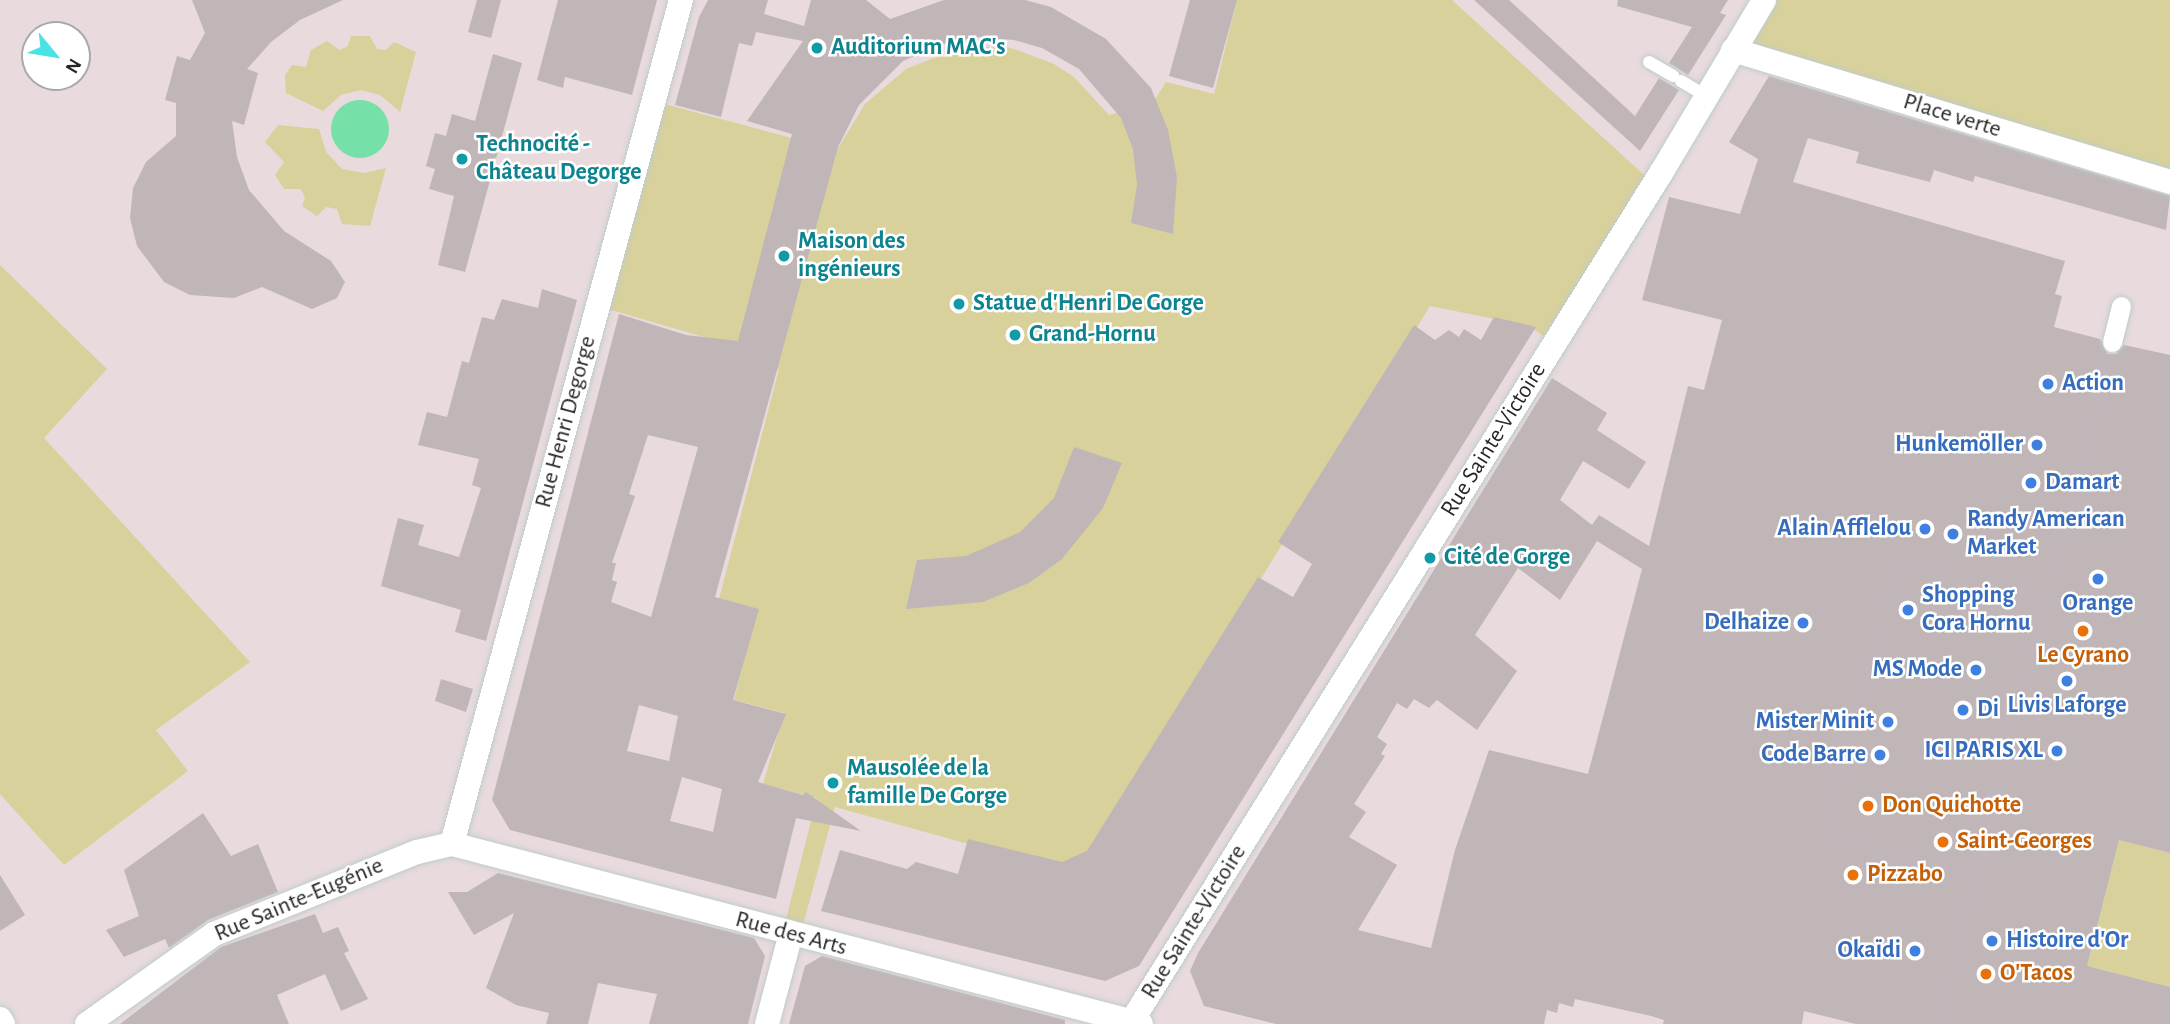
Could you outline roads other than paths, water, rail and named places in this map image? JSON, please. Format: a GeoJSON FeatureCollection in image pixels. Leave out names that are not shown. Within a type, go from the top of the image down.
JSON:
{"type":"FeatureCollection","features":[{"type":"Feature","properties":{"kind":"street","name":"Rue Henri Degorge"},"geometry":{"type":"LineString","coordinates":[[452,844],[681,0]]}},
{"type":"Feature","properties":{"kind":"street","name":"Rue Sainte-Victoire"},"geometry":{"type":"LineString","coordinates":[[1134,1023],[1764,0]]}},
{"type":"Feature","properties":{"kind":"street","name":"Place verte"},"geometry":{"type":"LineString","coordinates":[[1733,50],[2170,182]]}},
{"type":"Feature","properties":{"kind":"street"},"geometry":{"type":"LineString","coordinates":[[2112,342],[2121,306]]}},
{"type":"Feature","properties":{"kind":"street","name":"Rue des Arts"},"geometry":{"type":"LineString","coordinates":[[452,844],[1134,1023]]}},
{"type":"Feature","properties":{"kind":"street","name":"Rue Sainte-Eugénie"},"geometry":{"type":"LineString","coordinates":[[87,1024],[214,933],[417,852],[452,844]]}},
{"type":"Feature","properties":{"kind":"street"},"geometry":{"type":"LineString","coordinates":[[767,1024],[790,933]]}},
{"type":"Feature","properties":{"kind":"street"},"geometry":{"type":"LineString","coordinates":[[0,1019],[3,1024]]}},
{"type":"Feature","properties":{"kind":"lane"},"geometry":{"type":"LineString","coordinates":[[1649,62],[1706,96]]}},
{"type":"Feature","properties":{"kind":"tunnel"},"geometry":{"type":"LineString","coordinates":[[1938,1024],[2112,342]]}},
{"type":"Feature","properties":{"kind":"tunnel"},"geometry":{"type":"LineString","coordinates":[[1976,877],[1825,838],[1900,561],[2046,599]]}},
{"type":"Feature","properties":{"kind":"place","name":"Auditorium MAC's"},"geometry":{"type":"Point","coordinates":[817,48]}},
{"type":"Feature","properties":{"kind":"place","name":"Technocité - Château Degorge"},"geometry":{"type":"Point","coordinates":[462,159]}},
{"type":"Feature","properties":{"kind":"place","name":"Maison des ingénieurs"},"geometry":{"type":"Point","coordinates":[784,256]}},
{"type":"Feature","properties":{"kind":"place","name":"Statue d'Henri De Gorge"},"geometry":{"type":"Point","coordinates":[959,304]}},
{"type":"Feature","properties":{"kind":"place","name":"Grand-Hornu"},"geometry":{"type":"Point","coordinates":[1015,335]}},
{"type":"Feature","properties":{"kind":"place","name":"Action"},"geometry":{"type":"Point","coordinates":[2048,384]}},
{"type":"Feature","properties":{"kind":"place","name":"Hunkemöller"},"geometry":{"type":"Point","coordinates":[2037,445]}},
{"type":"Feature","properties":{"kind":"place","name":"Damart"},"geometry":{"type":"Point","coordinates":[2031,483]}},
{"type":"Feature","properties":{"kind":"place","name":"Alain Afflelou"},"geometry":{"type":"Point","coordinates":[1925,529]}},
{"type":"Feature","properties":{"kind":"place","name":"Randy American Market"},"geometry":{"type":"Point","coordinates":[1953,534]}},
{"type":"Feature","properties":{"kind":"place","name":"Cité de Gorge"},"geometry":{"type":"Point","coordinates":[1430,558]}},
{"type":"Feature","properties":{"kind":"place","name":"Orange"},"geometry":{"type":"Point","coordinates":[2098,579]}},
{"type":"Feature","properties":{"kind":"place","name":"Shopping Cora Hornu"},"geometry":{"type":"Point","coordinates":[1908,610]}},
{"type":"Feature","properties":{"kind":"place","name":"Delhaize"},"geometry":{"type":"Point","coordinates":[1803,623]}},
{"type":"Feature","properties":{"kind":"place","name":"Le Cyrano"},"geometry":{"type":"Point","coordinates":[2083,631]}},
{"type":"Feature","properties":{"kind":"place","name":"MS Mode"},"geometry":{"type":"Point","coordinates":[1976,670]}},
{"type":"Feature","properties":{"kind":"place","name":"Livis Laforge"},"geometry":{"type":"Point","coordinates":[2067,681]}},
{"type":"Feature","properties":{"kind":"place","name":"Di"},"geometry":{"type":"Point","coordinates":[1963,710]}},
{"type":"Feature","properties":{"kind":"place","name":"Mister Minit"},"geometry":{"type":"Point","coordinates":[1888,722]}},
{"type":"Feature","properties":{"kind":"place","name":"ICI PARIS XL"},"geometry":{"type":"Point","coordinates":[2057,751]}},
{"type":"Feature","properties":{"kind":"place","name":"Code Barre"},"geometry":{"type":"Point","coordinates":[1880,755]}},
{"type":"Feature","properties":{"kind":"place","name":"Mausolée de la famille De Gorge"},"geometry":{"type":"Point","coordinates":[833,783]}},
{"type":"Feature","properties":{"kind":"place","name":"Don Quichotte"},"geometry":{"type":"Point","coordinates":[1868,806]}},
{"type":"Feature","properties":{"kind":"place","name":"Saint-Georges"},"geometry":{"type":"Point","coordinates":[1943,842]}},
{"type":"Feature","properties":{"kind":"place","name":"Pizzabo"},"geometry":{"type":"Point","coordinates":[1853,875]}},
{"type":"Feature","properties":{"kind":"place","name":"Histoire d'Or"},"geometry":{"type":"Point","coordinates":[1992,941]}},
{"type":"Feature","properties":{"kind":"place","name":"Okaïdi"},"geometry":{"type":"Point","coordinates":[1915,951]}},
{"type":"Feature","properties":{"kind":"place","name":"O'Tacos"},"geometry":{"type":"Point","coordinates":[1986,974]}}]}
